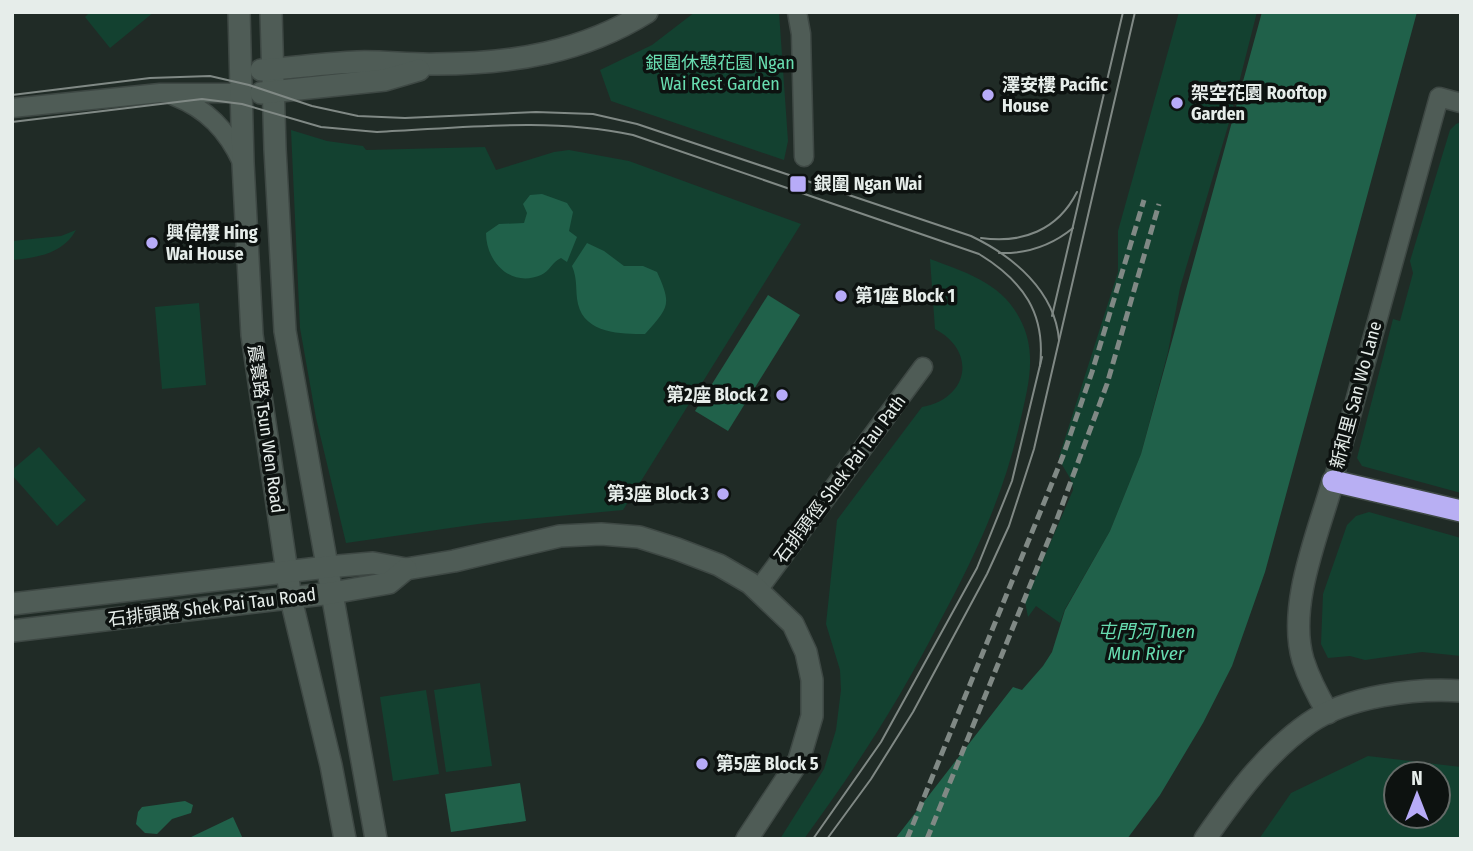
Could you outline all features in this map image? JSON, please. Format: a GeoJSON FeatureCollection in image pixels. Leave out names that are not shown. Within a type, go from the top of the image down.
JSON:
{"type":"FeatureCollection","features":[{"type":"Feature","properties":{"kind":"highway"},"geometry":{"type":"LineString","coordinates":[[1333,481],[1461,511]]}},
{"type":"Feature","properties":{"kind":"main road","name":"震寰路 Tsun Wen Road"},"geometry":{"type":"LineString","coordinates":[[239,12],[243,163],[253,335],[291,599],[331,765],[345,839]]}},
{"type":"Feature","properties":{"kind":"main road","name":"震寰路 Tsun Wen Road"},"geometry":{"type":"LineString","coordinates":[[271,12],[285,331],[376,839]]}},
{"type":"Feature","properties":{"kind":"main road"},"geometry":{"type":"LineString","coordinates":[[241,71],[358,62],[438,64],[519,59],[548,54],[603,36],[647,12]]}},
{"type":"Feature","properties":{"kind":"main road"},"geometry":{"type":"LineString","coordinates":[[242,93],[274,94],[385,80],[438,64]]}},
{"type":"Feature","properties":{"kind":"main road","name":"新和里 San Wo Lane"},"geometry":{"type":"LineString","coordinates":[[1328,713],[1302,658],[1299,612],[1309,565],[1333,481]]}},
{"type":"Feature","properties":{"kind":"main road","name":"石排頭路 Shek Pai Tau Road"},"geometry":{"type":"LineString","coordinates":[[12,604],[327,567],[373,563],[406,569],[454,561],[560,536],[601,534],[639,537],[677,549],[719,565],[750,583],[793,624],[806,652],[812,680],[812,716],[799,760],[747,839]]}},
{"type":"Feature","properties":{"kind":"main road","name":"石排頭路 Shek Pai Tau Road"},"geometry":{"type":"LineString","coordinates":[[12,631],[332,593],[389,583],[406,569]]}},
{"type":"Feature","properties":{"kind":"main road"},"geometry":{"type":"LineString","coordinates":[[1205,839],[1251,777],[1312,721],[1358,702],[1405,692],[1461,691]]}},
{"type":"Feature","properties":{"kind":"street"},"geometry":{"type":"LineString","coordinates":[[797,12],[801,34],[804,157]]}},
{"type":"Feature","properties":{"kind":"street"},"geometry":{"type":"LineString","coordinates":[[12,108],[160,93],[242,93]]}},
{"type":"Feature","properties":{"kind":"street"},"geometry":{"type":"LineString","coordinates":[[160,93],[184,100],[216,122],[232,141],[243,163]]}},
{"type":"Feature","properties":{"kind":"street","name":"新和里 San Wo Lane"},"geometry":{"type":"LineString","coordinates":[[1333,481],[1439,97],[1461,103]]}},
{"type":"Feature","properties":{"kind":"street","name":"石排頭徑 Shek Pai Tau Path"},"geometry":{"type":"LineString","coordinates":[[758,590],[923,367]]}},
{"type":"Feature","properties":{"kind":"green space"},"geometry":{"type":"Polygon","coordinates":[[[90,12],[154,12],[110,48],[85,17],[90,12]]]}},
{"type":"Feature","properties":{"kind":"green space","name":"銀圍休憩花園 Ngan Wai Rest Garden"},"geometry":{"type":"Polygon","coordinates":[[[695,12],[779,12],[788,141],[784,160],[611,101],[600,70],[652,45],[695,12]]]}},
{"type":"Feature","properties":{"kind":"green space"},"geometry":{"type":"Polygon","coordinates":[[[1179,12],[1257,12],[1228,126],[1180,288],[1168,352],[1141,454],[1110,531],[1065,609],[1060,623],[1036,606],[1028,617],[1025,602],[1073,490],[1059,457],[1118,272],[1118,231],[1179,12]]]}},
{"type":"Feature","properties":{"kind":"green space"},"geometry":{"type":"Polygon","coordinates":[[[1461,122],[1461,493],[1362,466],[1357,458],[1393,319],[1400,321],[1413,273],[1410,261],[1450,130],[1461,122]]]}},
{"type":"Feature","properties":{"kind":"green space"},"geometry":{"type":"Polygon","coordinates":[[[291,130],[327,141],[363,146],[366,150],[485,147],[496,170],[569,150],[629,161],[801,224],[623,510],[485,523],[346,543],[316,418],[300,328],[291,130]]]}},
{"type":"Feature","properties":{"kind":"green space"},"geometry":{"type":"Polygon","coordinates":[[[76,230],[64,245],[56,250],[12,260],[12,241],[61,236],[76,230]]]}},
{"type":"Feature","properties":{"kind":"green space"},"geometry":{"type":"Polygon","coordinates":[[[930,259],[969,274],[993,288],[1003,296],[1020,319],[1029,345],[1030,370],[1013,449],[997,501],[976,550],[924,652],[892,707],[804,839],[780,839],[824,769],[836,730],[841,690],[840,670],[826,624],[837,520],[922,407],[949,395],[958,385],[962,374],[958,350],[935,329],[930,259]]]}},
{"type":"Feature","properties":{"kind":"green space"},"geometry":{"type":"Polygon","coordinates":[[[199,303],[206,385],[162,389],[155,307],[199,303]]]}},
{"type":"Feature","properties":{"kind":"green space"},"geometry":{"type":"Polygon","coordinates":[[[39,447],[86,500],[57,526],[12,475],[12,470],[39,447]]]}},
{"type":"Feature","properties":{"kind":"green space"},"geometry":{"type":"Polygon","coordinates":[[[1369,512],[1461,538],[1461,656],[1422,652],[1365,660],[1350,656],[1328,658],[1321,644],[1323,594],[1347,525],[1356,516],[1369,512]]]}},
{"type":"Feature","properties":{"kind":"green space"},"geometry":{"type":"Polygon","coordinates":[[[480,683],[492,766],[446,772],[434,690],[480,683]]]}},
{"type":"Feature","properties":{"kind":"green space"},"geometry":{"type":"Polygon","coordinates":[[[426,690],[439,774],[393,781],[380,697],[426,690]]]}},
{"type":"Feature","properties":{"kind":"green space"},"geometry":{"type":"Polygon","coordinates":[[[1368,756],[1402,760],[1382,760],[1382,830],[1452,830],[1452,766],[1461,767],[1461,839],[1259,839],[1291,793],[1368,756]]]}},
{"type":"Feature","properties":{"kind":"water","name":"屯門河 Tuen Mun River"},"geometry":{"type":"Polygon","coordinates":[[[1262,12],[1417,12],[1265,572],[1232,666],[1203,723],[1160,795],[1127,839],[895,839],[1013,687],[1022,690],[1043,666],[1052,652],[1065,610],[1110,531],[1141,454],[1262,12]]]}},
{"type":"Feature","properties":{"kind":"water"},"geometry":{"type":"Polygon","coordinates":[[[542,194],[567,203],[573,212],[569,231],[577,237],[567,262],[561,258],[541,275],[530,278],[510,275],[502,270],[490,254],[486,233],[499,224],[524,223],[527,213],[523,204],[530,195],[542,194]]]}},
{"type":"Feature","properties":{"kind":"water"},"geometry":{"type":"Polygon","coordinates":[[[587,243],[604,251],[624,266],[643,266],[657,272],[665,292],[666,305],[645,334],[605,330],[596,327],[582,314],[572,266],[587,243]]]}},
{"type":"Feature","properties":{"kind":"water"},"geometry":{"type":"Polygon","coordinates":[[[768,295],[800,315],[728,431],[695,411],[768,295]]]}},
{"type":"Feature","properties":{"kind":"water"},"geometry":{"type":"Polygon","coordinates":[[[520,783],[526,821],[451,832],[445,794],[520,783]]]}},
{"type":"Feature","properties":{"kind":"water"},"geometry":{"type":"Polygon","coordinates":[[[185,801],[193,805],[191,813],[172,819],[157,834],[145,833],[136,824],[138,812],[142,807],[185,801]]]}},
{"type":"Feature","properties":{"kind":"water"},"geometry":{"type":"Polygon","coordinates":[[[233,817],[243,839],[187,839],[233,817]]]}},
{"type":"Feature","properties":{"kind":"tram line"},"geometry":{"type":"LineString","coordinates":[[1052,316],[1123,12]]}},
{"type":"Feature","properties":{"kind":"tram line"},"geometry":{"type":"LineString","coordinates":[[827,839],[871,779],[913,712],[987,574],[1009,526],[1034,449],[1135,12]]}},
{"type":"Feature","properties":{"kind":"tram line"},"geometry":{"type":"LineString","coordinates":[[12,95],[150,78],[210,76],[249,85],[312,106],[358,116],[405,118],[536,112],[593,114],[637,124],[971,236],[987,244],[1016,265],[1040,291],[1056,322],[1059,340]]}},
{"type":"Feature","properties":{"kind":"tram line"},"geometry":{"type":"LineString","coordinates":[[12,122],[202,99],[242,104],[321,127],[377,132],[537,125],[569,126],[633,135],[979,254],[1008,275],[1028,300],[1039,330],[1040,366]]}},
{"type":"Feature","properties":{"kind":"tram line"},"geometry":{"type":"LineString","coordinates":[[981,238],[1011,239],[1037,232],[1060,216],[1077,192]]}},
{"type":"Feature","properties":{"kind":"tram line"},"geometry":{"type":"LineString","coordinates":[[999,253],[1038,248],[1073,228]]}},
{"type":"Feature","properties":{"kind":"tram line"},"geometry":{"type":"LineString","coordinates":[[813,839],[881,742],[977,568],[1012,481],[1042,357]]}},
{"type":"Feature","properties":{"kind":"railway"},"geometry":{"type":"LineString","coordinates":[[907,839],[1063,456],[1092,372],[1144,200]]}},
{"type":"Feature","properties":{"kind":"railway"},"geometry":{"type":"LineString","coordinates":[[927,839],[1057,519],[1107,384],[1159,204]]}},
{"type":"Feature","properties":{"kind":"place","name":"澤安樓 Pacific House"},"geometry":{"type":"Point","coordinates":[988,95]}},
{"type":"Feature","properties":{"kind":"place","name":"架空花園 Rooftop Garden"},"geometry":{"type":"Point","coordinates":[1177,103]}},
{"type":"Feature","properties":{"kind":"place","name":"銀圍 Ngan Wai"},"geometry":{"type":"Point","coordinates":[798,184]}},
{"type":"Feature","properties":{"kind":"place","name":"興偉樓 Hing Wai House"},"geometry":{"type":"Point","coordinates":[152,243]}},
{"type":"Feature","properties":{"kind":"place","name":"第1座 Block 1"},"geometry":{"type":"Point","coordinates":[841,296]}},
{"type":"Feature","properties":{"kind":"place","name":"第2座 Block 2"},"geometry":{"type":"Point","coordinates":[782,395]}},
{"type":"Feature","properties":{"kind":"place","name":"第3座 Block 3"},"geometry":{"type":"Point","coordinates":[723,494]}},
{"type":"Feature","properties":{"kind":"place","name":"第5座 Block 5"},"geometry":{"type":"Point","coordinates":[702,764]}}]}
